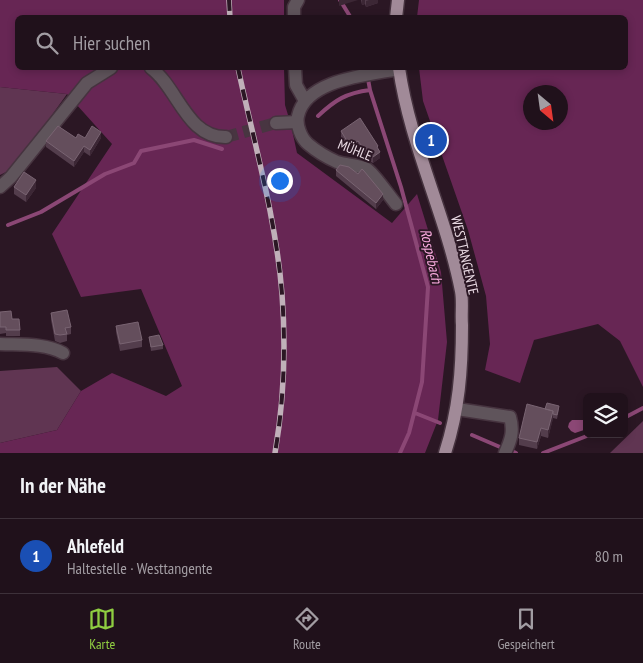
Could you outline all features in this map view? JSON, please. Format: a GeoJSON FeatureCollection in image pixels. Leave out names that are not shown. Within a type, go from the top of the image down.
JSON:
{"type":"FeatureCollection","features":[{"type":"Feature","properties":{"kind":"main road"},"geometry":{"type":"LineString","coordinates":[[396,15],[398,0]]}},
{"type":"Feature","properties":{"kind":"main road","name":"WESTTANGENTE"},"geometry":{"type":"LineString","coordinates":[[399,70],[410,121],[453,257],[461,294],[462,351],[457,409],[444,453]]}},
{"type":"Feature","properties":{"kind":"street"},"geometry":{"type":"LineString","coordinates":[[294,15],[294,7],[298,0]]}},
{"type":"Feature","properties":{"kind":"street"},"geometry":{"type":"LineString","coordinates":[[0,187],[11,177],[87,83],[108,70]]}},
{"type":"Feature","properties":{"kind":"street"},"geometry":{"type":"LineString","coordinates":[[154,70],[162,76],[196,126],[216,138],[226,138]]}},
{"type":"Feature","properties":{"kind":"street"},"geometry":{"type":"LineString","coordinates":[[295,70],[296,85],[305,102]]}},
{"type":"Feature","properties":{"kind":"street"},"geometry":{"type":"LineString","coordinates":[[276,123],[297,122],[298,114],[305,102],[322,88],[351,78],[390,70]]}},
{"type":"Feature","properties":{"kind":"street","name":"MÜHLE"},"geometry":{"type":"LineString","coordinates":[[297,122],[301,134],[307,143],[337,162],[368,169],[396,204]]}},
{"type":"Feature","properties":{"kind":"street"},"geometry":{"type":"LineString","coordinates":[[0,344],[36,346],[58,350],[63,353]]}},
{"type":"Feature","properties":{"kind":"street"},"geometry":{"type":"LineString","coordinates":[[457,409],[510,417],[513,428],[505,453]]}},
{"type":"Feature","properties":{"kind":"shaded area"},"geometry":{"type":"Polygon","coordinates":[[[0,0],[284,0],[284,15],[15,15],[15,70],[284,70],[285,105],[297,153],[392,223],[417,194],[441,272],[447,342],[438,420],[425,453],[0,453],[0,443],[57,430],[81,391],[112,373],[166,396],[182,386],[141,289],[81,297],[52,234],[112,144],[67,94],[0,87],[0,0]]]}},
{"type":"Feature","properties":{"kind":"shaded area"},"geometry":{"type":"Polygon","coordinates":[[[419,0],[643,0],[643,387],[620,341],[598,324],[534,340],[520,383],[485,370],[490,344],[486,296],[468,230],[423,101],[419,70],[628,70],[628,15],[417,15],[419,0]]]}},
{"type":"Feature","properties":{"kind":"shaded area"},"geometry":{"type":"Polygon","coordinates":[[[0,87],[67,94],[14,168],[0,175],[0,87]]]}},
{"type":"Feature","properties":{"kind":"shaded area"},"geometry":{"type":"Polygon","coordinates":[[[57,367],[81,391],[57,430],[0,443],[0,371],[57,367]]]}},
{"type":"Feature","properties":{"kind":"shaded area"},"geometry":{"type":"Polygon","coordinates":[[[572,420],[583,420],[583,430],[575,433],[571,431],[568,427],[572,420]]]}},
{"type":"Feature","properties":{"kind":"shaded area"},"geometry":{"type":"Polygon","coordinates":[[[643,421],[643,453],[610,453],[625,438],[628,438],[628,436],[643,421]]]}},
{"type":"Feature","properties":{"kind":"building"},"geometry":{"type":"Polygon","coordinates":[[[360,118],[380,152],[373,157],[369,155],[358,141],[350,146],[341,131],[360,118]]]}},
{"type":"Feature","properties":{"kind":"building"},"geometry":{"type":"Polygon","coordinates":[[[58,126],[76,138],[78,134],[85,138],[92,126],[101,132],[90,150],[84,146],[74,161],[46,141],[58,126]]]}},
{"type":"Feature","properties":{"kind":"building"},"geometry":{"type":"Polygon","coordinates":[[[340,165],[349,167],[358,174],[362,169],[364,171],[383,194],[376,203],[336,170],[340,165]]]}},
{"type":"Feature","properties":{"kind":"building"},"geometry":{"type":"Polygon","coordinates":[[[24,172],[36,180],[26,195],[14,187],[24,172]]]}},
{"type":"Feature","properties":{"kind":"building"},"geometry":{"type":"Polygon","coordinates":[[[67,310],[71,327],[65,328],[67,334],[55,334],[51,313],[67,310]]]}},
{"type":"Feature","properties":{"kind":"building"},"geometry":{"type":"Polygon","coordinates":[[[11,311],[12,319],[19,319],[20,330],[6,330],[6,327],[0,327],[0,312],[11,311]]]}},
{"type":"Feature","properties":{"kind":"building"},"geometry":{"type":"Polygon","coordinates":[[[138,322],[142,340],[120,344],[116,326],[138,322]]]}},
{"type":"Feature","properties":{"kind":"building"},"geometry":{"type":"Polygon","coordinates":[[[159,335],[163,345],[151,347],[149,337],[159,335]]]}},
{"type":"Feature","properties":{"kind":"building"},"geometry":{"type":"Polygon","coordinates":[[[547,403],[559,406],[557,415],[553,414],[553,411],[545,409],[547,403]]]}},
{"type":"Feature","properties":{"kind":"building"},"geometry":{"type":"Polygon","coordinates":[[[527,404],[553,411],[548,430],[541,428],[537,442],[519,438],[527,404]]]}},
{"type":"Feature","properties":{"kind":"waterway","name":"Rospebach"},"geometry":{"type":"LineString","coordinates":[[340,0],[349,15]]}},
{"type":"Feature","properties":{"kind":"waterway","name":"Rospebach"},"geometry":{"type":"LineString","coordinates":[[366,70],[370,90],[401,187],[428,287],[422,382],[409,433],[400,453]]}},
{"type":"Feature","properties":{"kind":"waterway"},"geometry":{"type":"LineString","coordinates":[[318,116],[341,98],[370,90]]}},
{"type":"Feature","properties":{"kind":"waterway"},"geometry":{"type":"LineString","coordinates":[[8,225],[41,212],[105,174],[134,163],[141,151],[194,140],[222,149]]}},
{"type":"Feature","properties":{"kind":"waterway"},"geometry":{"type":"LineString","coordinates":[[628,416],[643,408]]}},
{"type":"Feature","properties":{"kind":"waterway"},"geometry":{"type":"LineString","coordinates":[[415,413],[440,423]]}},
{"type":"Feature","properties":{"kind":"waterway"},"geometry":{"type":"LineString","coordinates":[[472,435],[500,447]]}},
{"type":"Feature","properties":{"kind":"waterway"},"geometry":{"type":"LineString","coordinates":[[543,453],[583,437]]}},
{"type":"Feature","properties":{"kind":"tunnel"},"geometry":{"type":"LineString","coordinates":[[226,137],[276,123]]}},
{"type":"Feature","properties":{"kind":"railway"},"geometry":{"type":"LineString","coordinates":[[229,0],[230,15]]}},
{"type":"Feature","properties":{"kind":"railway"},"geometry":{"type":"LineString","coordinates":[[238,70],[270,209],[282,294],[283,374],[275,453]]}},
{"type":"Feature","properties":{"kind":"place","name":"Ahlefeld"},"geometry":{"type":"Point","coordinates":[431,140]}}]}
